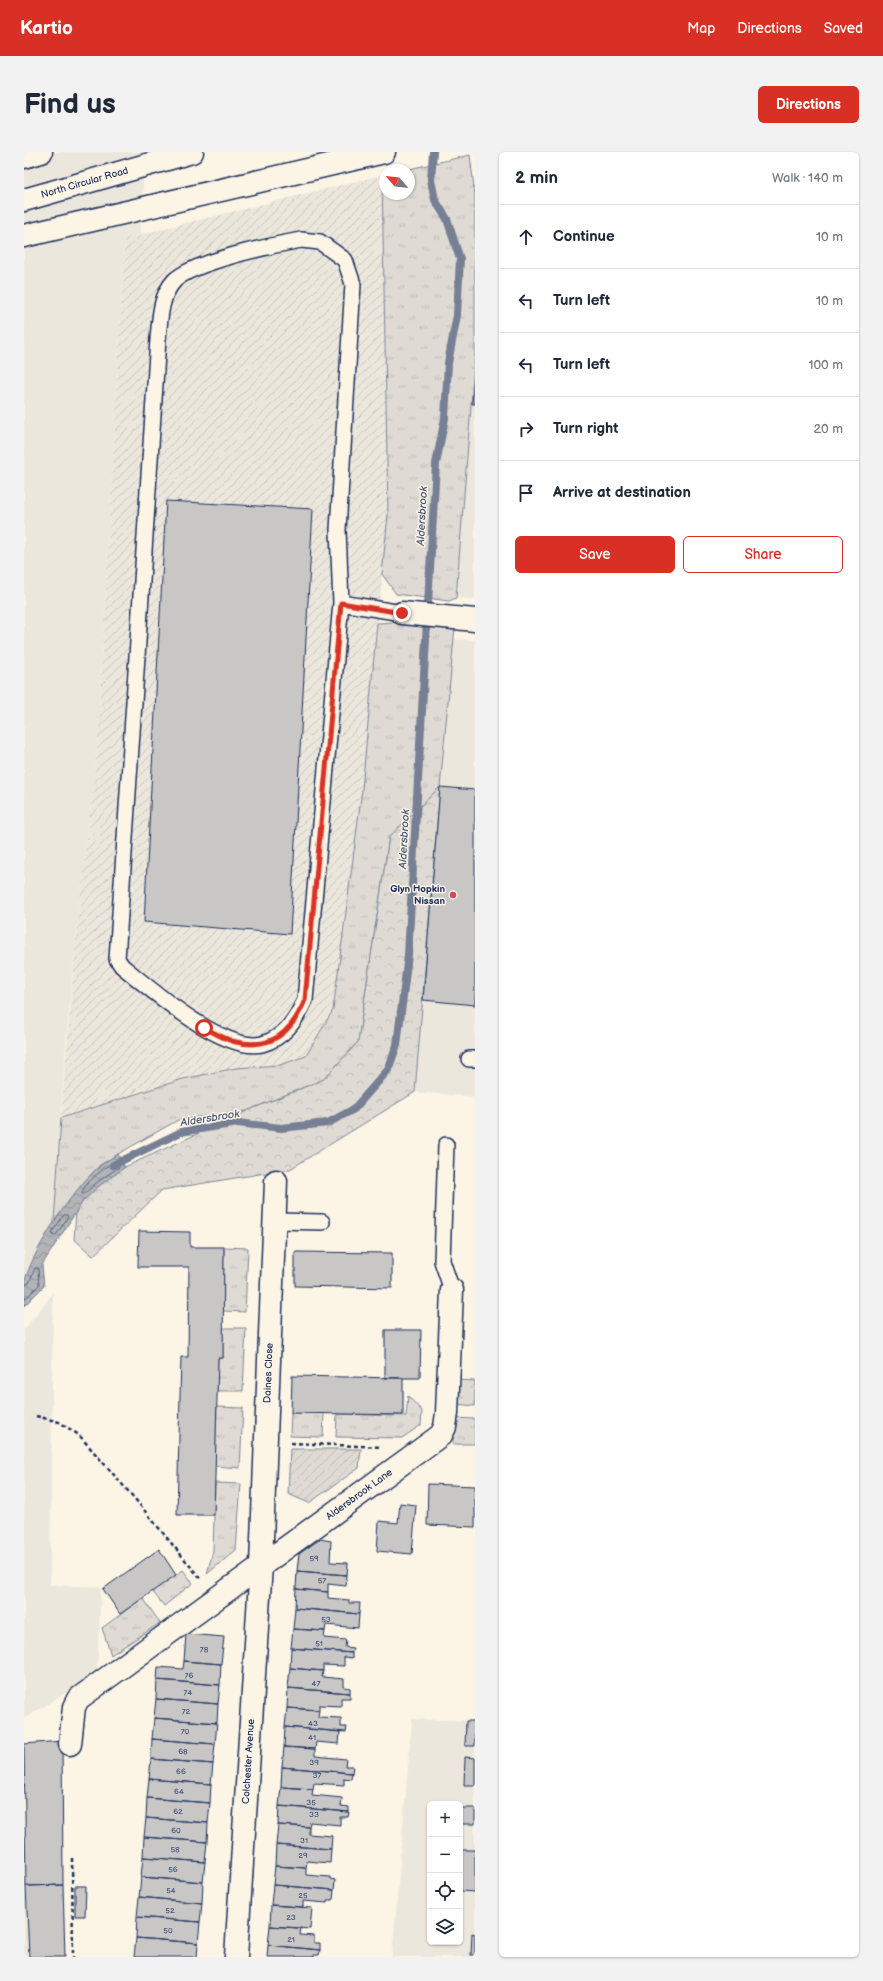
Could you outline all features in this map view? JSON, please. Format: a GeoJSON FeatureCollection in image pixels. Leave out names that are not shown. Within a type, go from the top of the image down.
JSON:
{"type":"FeatureCollection","features":[{"type":"Feature","properties":{"kind":"main road"},"geometry":{"type":"LineString","coordinates":[[24,157],[41,152]]}},
{"type":"Feature","properties":{"kind":"main road","name":"North Circular Road"},"geometry":{"type":"LineString","coordinates":[[24,200],[192,152]]}},
{"type":"Feature","properties":{"kind":"main road"},"geometry":{"type":"LineString","coordinates":[[24,236],[384,152]]}},
{"type":"Feature","properties":{"kind":"main road"},"geometry":{"type":"LineString","coordinates":[[402,613],[472,619]]}},
{"type":"Feature","properties":{"kind":"main road","name":"Daines Close"},"geometry":{"type":"LineString","coordinates":[[261,1565],[276,1181]]}},
{"type":"Feature","properties":{"kind":"main road","name":"Aldersbrook Lane"},"geometry":{"type":"LineString","coordinates":[[70,1744],[74,1707],[78,1699],[441,1435],[445,1427],[447,1413],[452,1290]]}},
{"type":"Feature","properties":{"kind":"main road","name":"Colchester Avenue"},"geometry":{"type":"LineString","coordinates":[[236,1957],[261,1565]]}},
{"type":"Feature","properties":{"kind":"lane"},"geometry":{"type":"LineString","coordinates":[[301,240],[320,242],[345,260],[353,284],[338,530],[341,603],[305,1000],[297,1018],[276,1038],[261,1044],[235,1042],[204,1028],[162,998],[122,966],[117,959],[158,339],[164,297],[174,281],[191,270],[270,245],[301,240]]}},
{"type":"Feature","properties":{"kind":"lane"},"geometry":{"type":"LineString","coordinates":[[341,603],[402,613]]}},
{"type":"Feature","properties":{"kind":"lane","name":"Aldersbrook Lane"},"geometry":{"type":"LineString","coordinates":[[446,1145],[442,1262],[452,1290]]}},
{"type":"Feature","properties":{"kind":"lane"},"geometry":{"type":"LineString","coordinates":[[275,1221],[322,1222]]}},
{"type":"Feature","properties":{"kind":"path"},"geometry":{"type":"LineString","coordinates":[[36,1416],[59,1422],[79,1435],[135,1499],[204,1583]]}},
{"type":"Feature","properties":{"kind":"path"},"geometry":{"type":"LineString","coordinates":[[266,1442],[383,1447]]}},
{"type":"Feature","properties":{"kind":"path"},"geometry":{"type":"LineString","coordinates":[[72,1858],[73,1957]]}},
{"type":"Feature","properties":{"kind":"shaded area"},"geometry":{"type":"Polygon","coordinates":[[[24,152],[145,152],[140,234],[125,238],[97,751],[76,934],[66,1042],[54,1222],[24,1283],[24,152]]]}},
{"type":"Feature","properties":{"kind":"shaded area"},"geometry":{"type":"Polygon","coordinates":[[[379,176],[379,200],[382,200],[388,516],[362,790],[333,1010],[306,1056],[280,1065],[236,1068],[183,1079],[61,1118],[76,934],[97,751],[125,238],[379,176]]]}},
{"type":"Feature","properties":{"kind":"shaded area"},"geometry":{"type":"Polygon","coordinates":[[[475,354],[475,599],[456,598],[475,354]]]}},
{"type":"Feature","properties":{"kind":"shaded area"},"geometry":{"type":"Polygon","coordinates":[[[452,639],[475,640],[475,1097],[415,1092],[452,639]]]}},
{"type":"Feature","properties":{"kind":"shaded area"},"geometry":{"type":"Polygon","coordinates":[[[53,1293],[50,1585],[101,1587],[97,1673],[24,1719],[24,1330],[53,1293]]]}},
{"type":"Feature","properties":{"kind":"shaded area"},"geometry":{"type":"Polygon","coordinates":[[[412,1719],[475,1721],[475,1957],[392,1957],[412,1719]]]}},
{"type":"Feature","properties":{"kind":"shaded area"},"geometry":{"type":"Polygon","coordinates":[[[24,1819],[26,1886],[29,1957],[24,1957],[24,1819]]]}},
{"type":"Feature","properties":{"kind":"green space"},"geometry":{"type":"Polygon","coordinates":[[[470,155],[475,195],[475,354],[456,598],[449,601],[396,594],[382,574],[388,515],[382,200],[415,200],[415,168],[470,155]]]}},
{"type":"Feature","properties":{"kind":"green space"},"geometry":{"type":"Polygon","coordinates":[[[400,622],[455,627],[440,787],[389,837],[358,1042],[324,1079],[247,1111],[178,1120],[118,1154],[100,1165],[83,1183],[54,1222],[61,1118],[183,1079],[236,1068],[280,1065],[306,1056],[333,1010],[362,790],[377,623],[400,622]]]}},
{"type":"Feature","properties":{"kind":"green space"},"geometry":{"type":"Polygon","coordinates":[[[440,787],[415,1092],[290,1169],[162,1190],[93,1256],[74,1239],[76,1212],[83,1201],[99,1186],[125,1167],[247,1111],[324,1079],[358,1042],[389,837],[440,787]]]}},
{"type":"Feature","properties":{"kind":"green space"},"geometry":{"type":"Polygon","coordinates":[[[224,1247],[248,1248],[245,1312],[223,1311],[224,1247]]]}},
{"type":"Feature","properties":{"kind":"green space"},"geometry":{"type":"Polygon","coordinates":[[[223,1328],[246,1328],[243,1391],[217,1391],[218,1358],[223,1358],[223,1328]]]}},
{"type":"Feature","properties":{"kind":"green space"},"geometry":{"type":"Polygon","coordinates":[[[456,1380],[475,1381],[475,1406],[455,1404],[456,1380]]]}},
{"type":"Feature","properties":{"kind":"green space"},"geometry":{"type":"Polygon","coordinates":[[[408,1396],[422,1411],[421,1425],[402,1438],[336,1437],[337,1414],[406,1416],[408,1396]]]}},
{"type":"Feature","properties":{"kind":"green space"},"geometry":{"type":"Polygon","coordinates":[[[217,1407],[243,1408],[240,1468],[215,1466],[217,1407]]]}},
{"type":"Feature","properties":{"kind":"green space"},"geometry":{"type":"Polygon","coordinates":[[[291,1413],[324,1413],[323,1437],[290,1436],[291,1413]]]}},
{"type":"Feature","properties":{"kind":"green space"},"geometry":{"type":"Polygon","coordinates":[[[454,1418],[475,1419],[475,1444],[453,1444],[454,1418]]]}},
{"type":"Feature","properties":{"kind":"green space"},"geometry":{"type":"Polygon","coordinates":[[[290,1449],[361,1449],[359,1468],[309,1503],[288,1494],[290,1449]]]}},
{"type":"Feature","properties":{"kind":"green space"},"geometry":{"type":"Polygon","coordinates":[[[215,1483],[241,1484],[236,1550],[207,1574],[213,1551],[215,1483]]]}},
{"type":"Feature","properties":{"kind":"green space"},"geometry":{"type":"Polygon","coordinates":[[[183,1570],[193,1583],[164,1606],[152,1591],[183,1570]]]}},
{"type":"Feature","properties":{"kind":"green space"},"geometry":{"type":"Polygon","coordinates":[[[143,1598],[160,1623],[111,1655],[102,1628],[143,1598]]]}},
{"type":"Feature","properties":{"kind":"water"},"geometry":{"type":"Polygon","coordinates":[[[118,1154],[125,1167],[99,1186],[83,1201],[42,1265],[44,1286],[24,1306],[24,1284],[28,1271],[44,1238],[66,1204],[78,1189],[102,1164],[118,1154]]]}},
{"type":"Feature","properties":{"kind":"building"},"geometry":{"type":"Polygon","coordinates":[[[475,368],[475,404],[472,404],[475,368]]]}},
{"type":"Feature","properties":{"kind":"building"},"geometry":{"type":"Polygon","coordinates":[[[166,501],[313,509],[290,934],[144,922],[166,501]]]}},
{"type":"Feature","properties":{"kind":"building","name":"Glyn Hopkin Nissan"},"geometry":{"type":"Polygon","coordinates":[[[440,787],[475,790],[475,1005],[423,1000],[440,787]]]}},
{"type":"Feature","properties":{"kind":"building"},"geometry":{"type":"Polygon","coordinates":[[[139,1231],[190,1232],[190,1247],[224,1247],[223,1358],[218,1358],[214,1515],[177,1515],[181,1357],[188,1357],[189,1267],[138,1267],[139,1231]]]}},
{"type":"Feature","properties":{"kind":"building"},"geometry":{"type":"Polygon","coordinates":[[[295,1252],[392,1253],[392,1288],[295,1286],[295,1252]]]}},
{"type":"Feature","properties":{"kind":"building"},"geometry":{"type":"Polygon","coordinates":[[[385,1330],[421,1330],[420,1378],[385,1378],[385,1330]]]}},
{"type":"Feature","properties":{"kind":"building"},"geometry":{"type":"Polygon","coordinates":[[[292,1376],[403,1378],[403,1415],[291,1413],[292,1376]]]}},
{"type":"Feature","properties":{"kind":"building"},"geometry":{"type":"Polygon","coordinates":[[[428,1484],[475,1486],[475,1527],[427,1525],[428,1484]]]}},
{"type":"Feature","properties":{"kind":"building"},"geometry":{"type":"Polygon","coordinates":[[[400,1503],[416,1505],[412,1554],[377,1551],[379,1521],[398,1523],[400,1503]]]}},
{"type":"Feature","properties":{"kind":"building"},"geometry":{"type":"Polygon","coordinates":[[[320,1539],[331,1541],[330,1562],[348,1563],[347,1575],[297,1571],[299,1554],[320,1539]]]}},
{"type":"Feature","properties":{"kind":"building"},"geometry":{"type":"Polygon","coordinates":[[[159,1549],[176,1575],[120,1614],[103,1589],[159,1549]]]}},
{"type":"Feature","properties":{"kind":"building"},"geometry":{"type":"Polygon","coordinates":[[[297,1571],[347,1575],[346,1586],[328,1584],[328,1592],[296,1589],[297,1571]]]}},
{"type":"Feature","properties":{"kind":"building"},"geometry":{"type":"Polygon","coordinates":[[[296,1589],[328,1592],[328,1598],[349,1600],[349,1603],[360,1603],[359,1614],[295,1608],[296,1589]]]}},
{"type":"Feature","properties":{"kind":"building"},"geometry":{"type":"Polygon","coordinates":[[[295,1608],[359,1614],[358,1628],[326,1625],[325,1631],[293,1629],[295,1608]]]}},
{"type":"Feature","properties":{"kind":"building"},"geometry":{"type":"Polygon","coordinates":[[[293,1629],[325,1631],[324,1638],[346,1640],[345,1647],[353,1648],[352,1653],[291,1648],[293,1629]]]}},
{"type":"Feature","properties":{"kind":"building"},"geometry":{"type":"Polygon","coordinates":[[[186,1634],[224,1637],[221,1664],[184,1661],[186,1634]]]}},
{"type":"Feature","properties":{"kind":"building"},"geometry":{"type":"Polygon","coordinates":[[[291,1648],[352,1653],[352,1658],[344,1657],[344,1666],[323,1665],[323,1671],[290,1668],[291,1648]]]}},
{"type":"Feature","properties":{"kind":"building"},"geometry":{"type":"Polygon","coordinates":[[[184,1661],[221,1664],[220,1685],[157,1680],[158,1667],[183,1669],[184,1661]]]}},
{"type":"Feature","properties":{"kind":"building"},"geometry":{"type":"Polygon","coordinates":[[[290,1668],[323,1671],[322,1677],[344,1679],[344,1687],[350,1688],[350,1693],[288,1688],[290,1668]]]}},
{"type":"Feature","properties":{"kind":"building"},"geometry":{"type":"Polygon","coordinates":[[[157,1680],[220,1685],[218,1704],[156,1699],[157,1680]]]}},
{"type":"Feature","properties":{"kind":"building"},"geometry":{"type":"Polygon","coordinates":[[[288,1688],[350,1693],[350,1698],[341,1698],[341,1706],[319,1705],[319,1710],[287,1708],[288,1688]]]}},
{"type":"Feature","properties":{"kind":"building"},"geometry":{"type":"Polygon","coordinates":[[[156,1699],[218,1704],[217,1723],[154,1718],[156,1699]]]}},
{"type":"Feature","properties":{"kind":"building"},"geometry":{"type":"Polygon","coordinates":[[[287,1708],[319,1710],[318,1717],[341,1718],[341,1727],[347,1727],[346,1732],[285,1727],[287,1708]]]}},
{"type":"Feature","properties":{"kind":"building"},"geometry":{"type":"Polygon","coordinates":[[[154,1718],[217,1723],[215,1744],[152,1739],[154,1718]]]}},
{"type":"Feature","properties":{"kind":"building"},"geometry":{"type":"Polygon","coordinates":[[[466,1721],[475,1721],[475,1746],[465,1746],[466,1721]]]}},
{"type":"Feature","properties":{"kind":"building"},"geometry":{"type":"Polygon","coordinates":[[[285,1727],[340,1732],[339,1744],[316,1742],[315,1749],[284,1747],[285,1727]]]}},
{"type":"Feature","properties":{"kind":"building"},"geometry":{"type":"Polygon","coordinates":[[[152,1739],[215,1744],[213,1764],[151,1759],[152,1739]]]}},
{"type":"Feature","properties":{"kind":"building"},"geometry":{"type":"Polygon","coordinates":[[[62,1741],[63,1885],[26,1886],[24,1744],[62,1741]]]}},
{"type":"Feature","properties":{"kind":"building"},"geometry":{"type":"Polygon","coordinates":[[[284,1747],[315,1749],[315,1756],[346,1759],[345,1766],[353,1766],[352,1773],[282,1767],[284,1747]]]}},
{"type":"Feature","properties":{"kind":"building"},"geometry":{"type":"Polygon","coordinates":[[[465,1757],[475,1758],[475,1785],[464,1785],[465,1757]]]}},
{"type":"Feature","properties":{"kind":"building"},"geometry":{"type":"Polygon","coordinates":[[[151,1759],[213,1764],[211,1784],[149,1779],[151,1759]]]}},
{"type":"Feature","properties":{"kind":"building"},"geometry":{"type":"Polygon","coordinates":[[[282,1767],[352,1773],[351,1779],[344,1778],[344,1785],[314,1783],[313,1789],[281,1787],[282,1767]]]}},
{"type":"Feature","properties":{"kind":"building"},"geometry":{"type":"Polygon","coordinates":[[[149,1779],[211,1784],[210,1803],[147,1798],[149,1779]]]}},
{"type":"Feature","properties":{"kind":"building"},"geometry":{"type":"Polygon","coordinates":[[[281,1787],[313,1789],[312,1795],[342,1798],[341,1806],[349,1807],[349,1812],[279,1806],[281,1787]]]}},
{"type":"Feature","properties":{"kind":"building"},"geometry":{"type":"Polygon","coordinates":[[[147,1798],[210,1803],[208,1823],[146,1818],[147,1798]]]}},
{"type":"Feature","properties":{"kind":"building"},"geometry":{"type":"Polygon","coordinates":[[[279,1806],[349,1812],[348,1817],[340,1817],[340,1825],[310,1822],[309,1827],[278,1825],[279,1806]]]}},
{"type":"Feature","properties":{"kind":"building"},"geometry":{"type":"Polygon","coordinates":[[[463,1808],[475,1808],[475,1824],[463,1824],[463,1808]]]}},
{"type":"Feature","properties":{"kind":"building"},"geometry":{"type":"Polygon","coordinates":[[[146,1818],[208,1823],[207,1842],[144,1837],[146,1818]]]}},
{"type":"Feature","properties":{"kind":"building"},"geometry":{"type":"Polygon","coordinates":[[[278,1825],[309,1827],[309,1834],[332,1836],[331,1849],[276,1845],[278,1825]]]}},
{"type":"Feature","properties":{"kind":"building"},"geometry":{"type":"Polygon","coordinates":[[[144,1837],[207,1842],[205,1862],[143,1857],[144,1837]]]}},
{"type":"Feature","properties":{"kind":"building"},"geometry":{"type":"Polygon","coordinates":[[[276,1845],[331,1849],[330,1863],[307,1861],[306,1868],[275,1866],[276,1845]]]}},
{"type":"Feature","properties":{"kind":"building"},"geometry":{"type":"Polygon","coordinates":[[[463,1850],[475,1850],[475,1892],[463,1891],[463,1850]]]}},
{"type":"Feature","properties":{"kind":"building"},"geometry":{"type":"Polygon","coordinates":[[[143,1857],[205,1862],[203,1882],[141,1877],[143,1857]]]}},
{"type":"Feature","properties":{"kind":"building"},"geometry":{"type":"Polygon","coordinates":[[[275,1866],[306,1868],[306,1875],[330,1877],[330,1879],[335,1880],[334,1890],[273,1885],[275,1866]]]}},
{"type":"Feature","properties":{"kind":"building"},"geometry":{"type":"Polygon","coordinates":[[[141,1877],[203,1882],[202,1903],[139,1897],[141,1877]]]}},
{"type":"Feature","properties":{"kind":"building"},"geometry":{"type":"Polygon","coordinates":[[[63,1885],[65,1957],[29,1957],[26,1886],[63,1885]]]}},
{"type":"Feature","properties":{"kind":"building"},"geometry":{"type":"Polygon","coordinates":[[[273,1885],[334,1890],[333,1900],[327,1900],[327,1903],[303,1901],[303,1907],[271,1905],[273,1885]]]}},
{"type":"Feature","properties":{"kind":"building"},"geometry":{"type":"Polygon","coordinates":[[[75,1886],[86,1886],[85,1916],[75,1916],[75,1886]]]}},
{"type":"Feature","properties":{"kind":"building"},"geometry":{"type":"Polygon","coordinates":[[[139,1897],[202,1903],[200,1922],[137,1917],[139,1897]]]}},
{"type":"Feature","properties":{"kind":"building"},"geometry":{"type":"Polygon","coordinates":[[[271,1905],[312,1908],[310,1929],[270,1926],[271,1905]]]}},
{"type":"Feature","properties":{"kind":"building"},"geometry":{"type":"Polygon","coordinates":[[[137,1917],[200,1922],[198,1943],[136,1938],[137,1917]]]}},
{"type":"Feature","properties":{"kind":"building"},"geometry":{"type":"Polygon","coordinates":[[[270,1926],[301,1928],[300,1935],[314,1936],[314,1943],[320,1943],[320,1950],[268,1945],[270,1926]]]}},
{"type":"Feature","properties":{"kind":"building"},"geometry":{"type":"Polygon","coordinates":[[[472,1933],[475,1934],[475,1955],[471,1955],[472,1933]]]}},
{"type":"Feature","properties":{"kind":"building"},"geometry":{"type":"Polygon","coordinates":[[[136,1938],[198,1943],[197,1957],[134,1957],[136,1938]]]}},
{"type":"Feature","properties":{"kind":"building"},"geometry":{"type":"Polygon","coordinates":[[[268,1945],[320,1950],[319,1955],[314,1955],[314,1957],[267,1957],[268,1945]]]}},
{"type":"Feature","properties":{"kind":"waterway","name":"Aldersbrook"},"geometry":{"type":"LineString","coordinates":[[113,1165],[181,1132],[238,1123],[281,1128],[328,1123],[354,1109],[388,1070],[397,1045],[408,955],[436,464],[445,418],[448,363],[457,315],[460,259],[447,219],[435,200],[431,180],[433,152]]}},
{"type":"Feature","properties":{"kind":"place","name":"Glyn Hopkin Nissan"},"geometry":{"type":"Point","coordinates":[453,895]}},
{"type":"Feature","properties":{"kind":"route"},"geometry":{"type":"LineString","coordinates":[[204,1028],[235,1042],[261,1044],[276,1038],[297,1018],[305,1000],[341,603],[402,613]]}}]}
